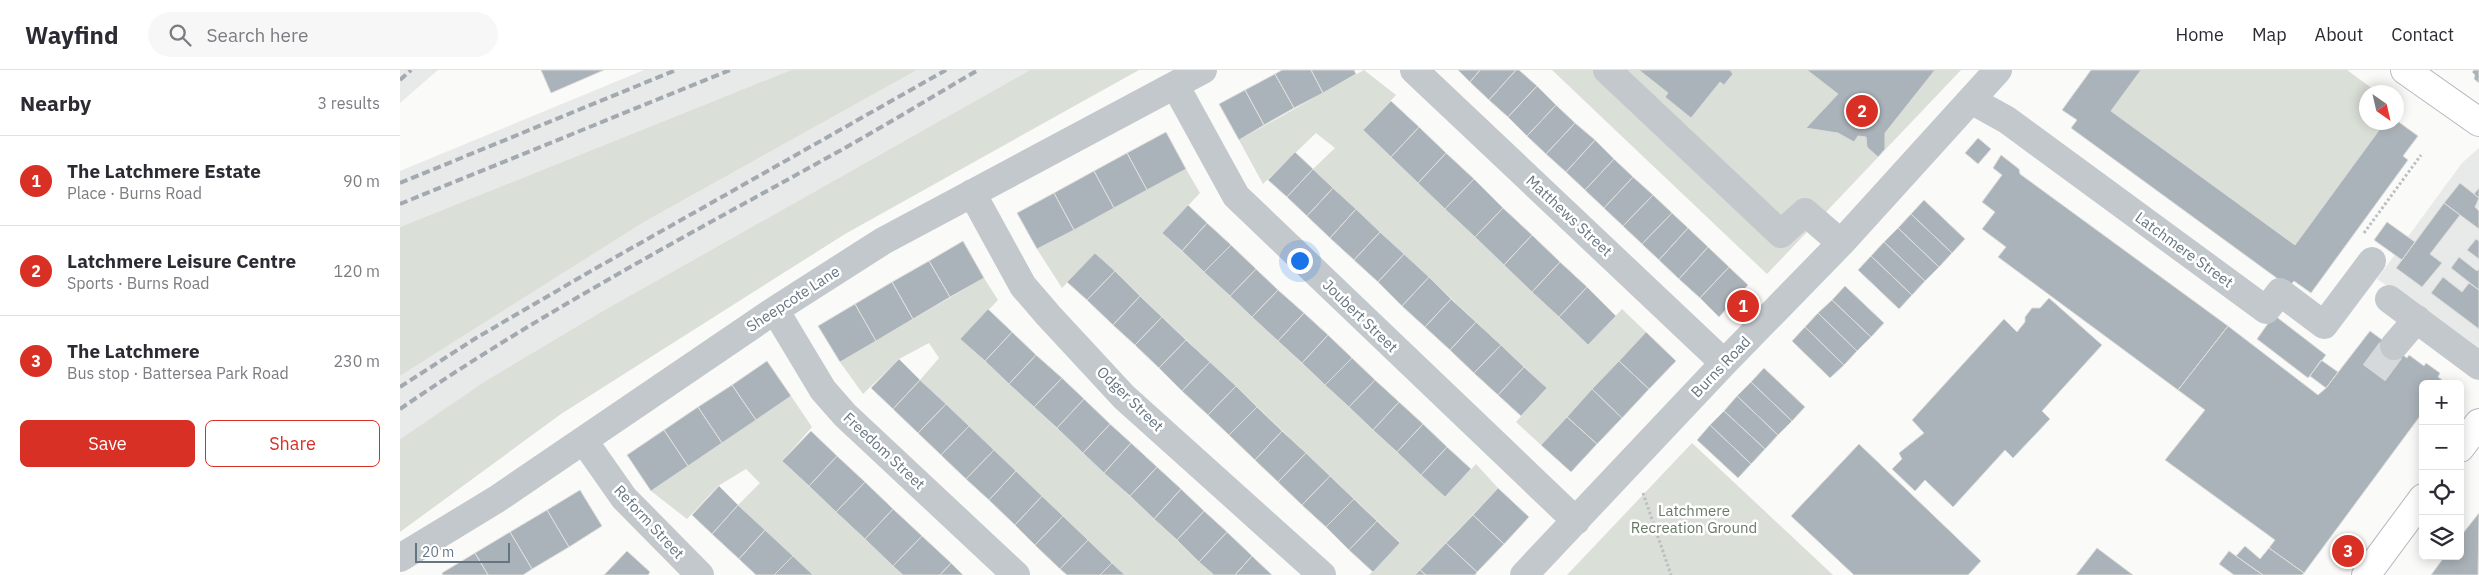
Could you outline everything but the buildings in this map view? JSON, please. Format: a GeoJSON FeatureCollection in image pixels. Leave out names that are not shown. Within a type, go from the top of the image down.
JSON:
{"type":"FeatureCollection","features":[{"type":"Feature","properties":{"kind":"highway"},"geometry":{"type":"LineString","coordinates":[[2405,70],[2479,122]]}},
{"type":"Feature","properties":{"kind":"highway"},"geometry":{"type":"LineString","coordinates":[[2464,443],[2479,423]]}},
{"type":"Feature","properties":{"kind":"highway"},"geometry":{"type":"LineString","coordinates":[[2366,575],[2419,503]]}},
{"type":"Feature","properties":{"kind":"street","name":"Sheepcote Lane"},"geometry":{"type":"LineString","coordinates":[[400,558],[497,499],[774,310],[884,241],[1203,70]]}},
{"type":"Feature","properties":{"kind":"street","name":"Matthews Street"},"geometry":{"type":"LineString","coordinates":[[1414,70],[1724,363]]}},
{"type":"Feature","properties":{"kind":"street"},"geometry":{"type":"LineString","coordinates":[[1608,70],[1781,234],[1805,212],[1841,243]]}},
{"type":"Feature","properties":{"kind":"street","name":"Burns Road"},"geometry":{"type":"LineString","coordinates":[[1524,575],[1724,363],[1841,243],[1998,70]]}},
{"type":"Feature","properties":{"kind":"street","name":"Joubert Street"},"geometry":{"type":"LineString","coordinates":[[1176,85],[1236,196],[1576,521]]}},
{"type":"Feature","properties":{"kind":"street","name":"Latchmere Street"},"geometry":{"type":"LineString","coordinates":[[1971,100],[2007,120],[2266,310],[2280,292],[2324,325],[2372,261]]}},
{"type":"Feature","properties":{"kind":"street","name":"Odger Street"},"geometry":{"type":"LineString","coordinates":[[972,193],[1023,286],[1055,322],[1124,397],[1322,575]]}},
{"type":"Feature","properties":{"kind":"street"},"geometry":{"type":"LineString","coordinates":[[2388,299],[2479,366]]}},
{"type":"Feature","properties":{"kind":"street","name":"Freedom Street"},"geometry":{"type":"LineString","coordinates":[[774,310],[823,390],[845,415],[1016,575]]}},
{"type":"Feature","properties":{"kind":"street"},"geometry":{"type":"LineString","coordinates":[[2394,346],[2417,319]]}},
{"type":"Feature","properties":{"kind":"street","name":"Reform Street"},"geometry":{"type":"LineString","coordinates":[[584,441],[624,498],[700,575]]}},
{"type":"Feature","properties":{"kind":"path"},"geometry":{"type":"LineString","coordinates":[[2372,261],[2353,248],[2422,155]]}},
{"type":"Feature","properties":{"kind":"path"},"geometry":{"type":"LineString","coordinates":[[1626,467],[1642,491],[1672,575]]}},
{"type":"Feature","properties":{"kind":"shaded area"},"geometry":{"type":"Polygon","coordinates":[[[400,70],[438,70],[400,103],[400,70]]]}},
{"type":"Feature","properties":{"kind":"shaded area"},"geometry":{"type":"Polygon","coordinates":[[[644,70],[791,70],[400,227],[400,171],[644,70]]]}},
{"type":"Feature","properties":{"kind":"shaded area"},"geometry":{"type":"Polygon","coordinates":[[[917,70],[1030,70],[601,312],[487,380],[400,439],[400,376],[644,222],[917,70]]]}},
{"type":"Feature","properties":{"kind":"shaded area"},"geometry":{"type":"Polygon","coordinates":[[[2479,148],[2479,349],[2377,279],[2462,163],[2479,148]]]}},
{"type":"Feature","properties":{"kind":"green space"},"geometry":{"type":"Polygon","coordinates":[[[791,70],[917,70],[644,222],[400,376],[400,227],[791,70]]]}},
{"type":"Feature","properties":{"kind":"green space"},"geometry":{"type":"Polygon","coordinates":[[[1030,70],[1139,70],[845,234],[561,414],[400,532],[400,439],[487,380],[601,312],[1030,70]]]}},
{"type":"Feature","properties":{"kind":"green space"},"geometry":{"type":"Polygon","coordinates":[[[1364,70],[1396,95],[1363,130],[1588,345],[1622,309],[1646,332],[1541,445],[1516,422],[1547,388],[1313,169],[1335,148],[1316,133],[1263,184],[1239,140],[1364,70]]]}},
{"type":"Feature","properties":{"kind":"green space"},"geometry":{"type":"Polygon","coordinates":[[[1552,70],[1961,70],[1767,274],[1552,70]]]}},
{"type":"Feature","properties":{"kind":"green space"},"geometry":{"type":"Polygon","coordinates":[[[2141,70],[2347,70],[2367,85],[2359,85],[2359,130],[2380,130],[2295,245],[2111,111],[2141,70]]]}},
{"type":"Feature","properties":{"kind":"green space"},"geometry":{"type":"Polygon","coordinates":[[[1186,169],[1200,193],[1162,233],[1445,497],[1476,464],[1498,488],[1415,575],[1369,575],[1400,542],[1095,253],[1062,288],[1037,249],[1186,169]]]}},
{"type":"Feature","properties":{"kind":"green space"},"geometry":{"type":"Polygon","coordinates":[[[984,278],[998,300],[961,339],[1214,575],[1125,575],[920,380],[939,358],[929,343],[899,359],[863,394],[840,362],[984,278]]]}},
{"type":"Feature","properties":{"kind":"green space"},"geometry":{"type":"Polygon","coordinates":[[[791,396],[812,427],[782,461],[903,575],[813,575],[738,505],[760,483],[746,469],[718,486],[687,519],[651,491],[791,396]]]}},
{"type":"Feature","properties":{"kind":"green space","name":"Latchmere Recreation Ground"},"geometry":{"type":"Polygon","coordinates":[[[1692,443],[1833,575],[1567,575],[1692,443]]]}},
{"type":"Feature","properties":{"kind":"tunnel"},"geometry":{"type":"LineString","coordinates":[[2374,373],[2394,346]]}},
{"type":"Feature","properties":{"kind":"railway"},"geometry":{"type":"LineString","coordinates":[[400,80],[411,70]]}},
{"type":"Feature","properties":{"kind":"railway"},"geometry":{"type":"LineString","coordinates":[[400,183],[676,70]]}},
{"type":"Feature","properties":{"kind":"railway"},"geometry":{"type":"LineString","coordinates":[[400,204],[730,70]]}},
{"type":"Feature","properties":{"kind":"railway"},"geometry":{"type":"LineString","coordinates":[[400,387],[476,338],[591,271],[946,70]]}},
{"type":"Feature","properties":{"kind":"railway"},"geometry":{"type":"LineString","coordinates":[[400,409],[505,340],[559,308],[852,144],[978,70]]}},
{"type":"Feature","properties":{"kind":"place","name":"Latchmere Leisure Centre"},"geometry":{"type":"Point","coordinates":[1862,111]}},
{"type":"Feature","properties":{"kind":"place","name":"The Latchmere Estate"},"geometry":{"type":"Point","coordinates":[1743,306]}},
{"type":"Feature","properties":{"kind":"place","name":"The Latchmere"},"geometry":{"type":"Point","coordinates":[2348,551]}}]}
